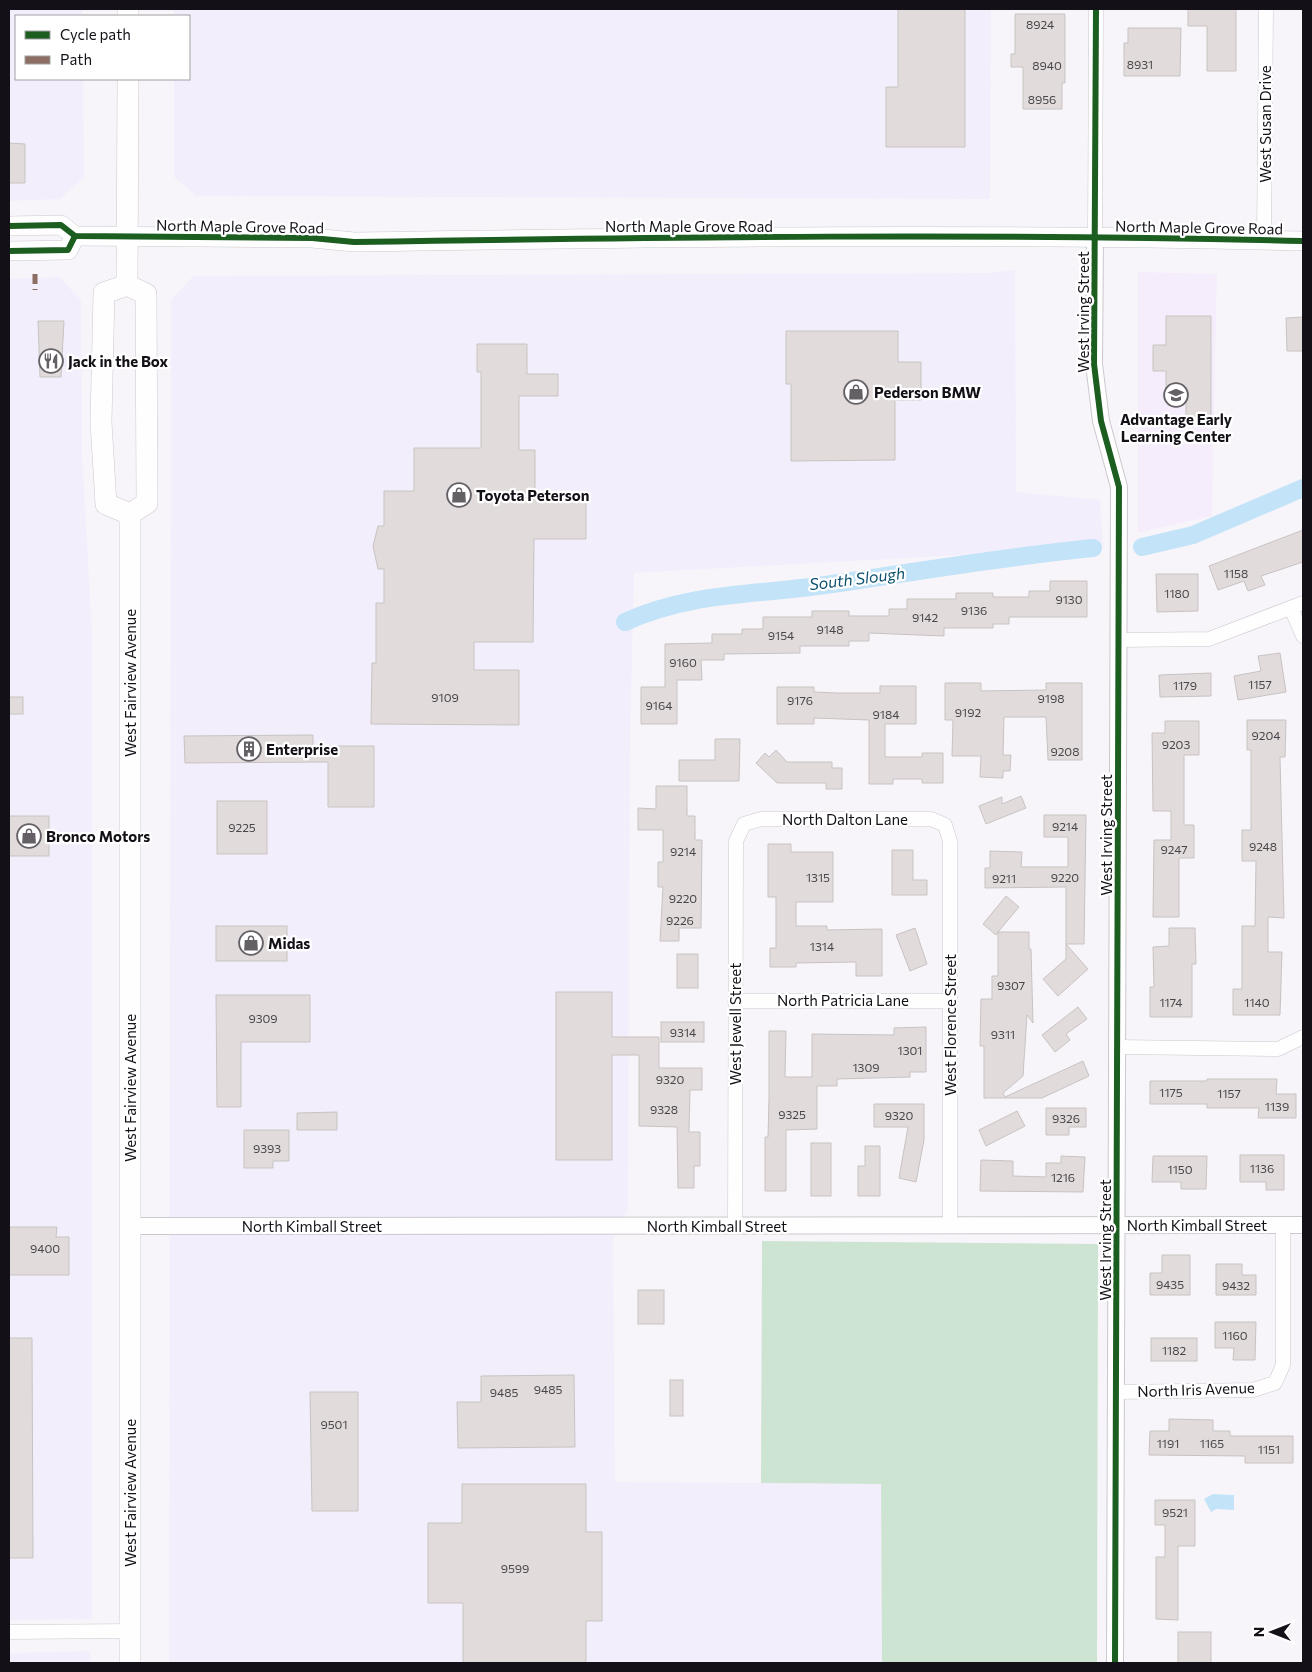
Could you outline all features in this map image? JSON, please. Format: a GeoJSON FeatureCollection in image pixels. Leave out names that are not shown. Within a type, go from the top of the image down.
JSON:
{"type":"FeatureCollection","features":[{"type":"Feature","properties":{"kind":"main road"},"geometry":{"type":"LineString","coordinates":[[127,285],[128,80]]}},
{"type":"Feature","properties":{"kind":"main road","name":"North Maple Grove Road"},"geometry":{"type":"LineString","coordinates":[[9,226],[61,225],[75,236],[312,238],[354,242],[1095,237],[1303,241]]}},
{"type":"Feature","properties":{"kind":"main road"},"geometry":{"type":"LineString","coordinates":[[9,251],[68,250],[75,236]]}},
{"type":"Feature","properties":{"kind":"main road"},"geometry":{"type":"LineString","coordinates":[[127,285],[146,294],[148,503],[130,514],[106,504],[101,422],[104,293],[127,285]]}},
{"type":"Feature","properties":{"kind":"main road","name":"West Fairview Avenue"},"geometry":{"type":"LineString","coordinates":[[130,514],[130,1663]]}},
{"type":"Feature","properties":{"kind":"street","name":"West Irving Street"},"geometry":{"type":"LineString","coordinates":[[1096,9],[1094,364],[1100,421],[1118,487],[1115,1663]]}},
{"type":"Feature","properties":{"kind":"street","name":"West Susan Drive"},"geometry":{"type":"LineString","coordinates":[[1264,240],[1266,9]]}},
{"type":"Feature","properties":{"kind":"street"},"geometry":{"type":"LineString","coordinates":[[1119,640],[1210,639],[1297,606],[1303,636]]}},
{"type":"Feature","properties":{"kind":"street","name":"North Dalton Lane"},"geometry":{"type":"LineString","coordinates":[[744,824],[761,819],[931,819],[945,826]]}},
{"type":"Feature","properties":{"kind":"street","name":"West Jewell Street"},"geometry":{"type":"LineString","coordinates":[[735,1226],[736,841],[744,824]]}},
{"type":"Feature","properties":{"kind":"street","name":"West Florence Street"},"geometry":{"type":"LineString","coordinates":[[945,826],[950,841],[950,1225]]}},
{"type":"Feature","properties":{"kind":"street","name":"North Patricia Lane"},"geometry":{"type":"LineString","coordinates":[[736,1001],[950,1001]]}},
{"type":"Feature","properties":{"kind":"street"},"geometry":{"type":"LineString","coordinates":[[1118,1047],[1278,1049],[1303,1036]]}},
{"type":"Feature","properties":{"kind":"street","name":"North Iris Avenue"},"geometry":{"type":"LineString","coordinates":[[1117,1392],[1253,1390],[1274,1383],[1283,1365],[1283,1224]]}},
{"type":"Feature","properties":{"kind":"street","name":"North Kimball Street"},"geometry":{"type":"LineString","coordinates":[[130,1226],[1303,1224]]}},
{"type":"Feature","properties":{"kind":"street"},"geometry":{"type":"LineString","coordinates":[[9,1632],[130,1631]]}},
{"type":"Feature","properties":{"kind":"shaded area"},"geometry":{"type":"Polygon","coordinates":[[[9,9],[82,9],[82,15],[15,15],[15,80],[83,80],[84,177],[60,199],[9,201],[9,9]]]}},
{"type":"Feature","properties":{"kind":"shaded area"},"geometry":{"type":"Polygon","coordinates":[[[174,9],[991,9],[990,199],[196,196],[174,177],[174,80],[190,80],[190,15],[174,15],[174,9]]]}},
{"type":"Feature","properties":{"kind":"shaded area"},"geometry":{"type":"Polygon","coordinates":[[[1015,270],[1016,492],[1100,500],[1103,547],[634,573],[630,738],[628,1209],[613,1240],[615,1482],[881,1484],[882,1663],[169,1663],[171,300],[193,276],[988,273],[1015,270]]]}},
{"type":"Feature","properties":{"kind":"shaded area","name":"Advantage Early Learning Center"},"geometry":{"type":"Polygon","coordinates":[[[1138,272],[1217,274],[1212,516],[1138,533],[1138,272]]]}},
{"type":"Feature","properties":{"kind":"shaded area"},"geometry":{"type":"Polygon","coordinates":[[[59,277],[81,300],[82,452],[92,632],[92,1619],[9,1620],[9,279],[59,277]]]}},
{"type":"Feature","properties":{"kind":"shaded area"},"geometry":{"type":"Polygon","coordinates":[[[90,1651],[90,1663],[9,1663],[9,1653],[90,1651]]]}},
{"type":"Feature","properties":{"kind":"green space"},"geometry":{"type":"Polygon","coordinates":[[[762,1241],[1098,1244],[1097,1663],[882,1663],[881,1484],[761,1483],[762,1241]]]}},
{"type":"Feature","properties":{"kind":"water"},"geometry":{"type":"Polygon","coordinates":[[[1213,1494],[1234,1495],[1234,1510],[1216,1509],[1211,1512],[1204,1499],[1213,1494]]]}},
{"type":"Feature","properties":{"kind":"building"},"geometry":{"type":"Polygon","coordinates":[[[898,9],[965,9],[965,147],[886,147],[886,87],[898,87],[898,9]]]}},
{"type":"Feature","properties":{"kind":"building"},"geometry":{"type":"Polygon","coordinates":[[[1188,9],[1236,9],[1236,71],[1207,71],[1207,26],[1188,26],[1188,9]]]}},
{"type":"Feature","properties":{"kind":"building"},"geometry":{"type":"Polygon","coordinates":[[[1015,14],[1065,14],[1065,83],[1062,83],[1062,109],[1023,109],[1023,67],[1011,67],[1011,54],[1015,54],[1015,14]]]}},
{"type":"Feature","properties":{"kind":"building"},"geometry":{"type":"Polygon","coordinates":[[[1128,28],[1181,28],[1180,76],[1124,76],[1124,43],[1128,43],[1128,28]]]}},
{"type":"Feature","properties":{"kind":"building"},"geometry":{"type":"Polygon","coordinates":[[[9,143],[25,144],[25,183],[9,183],[9,143]]]}},
{"type":"Feature","properties":{"kind":"building"},"geometry":{"type":"Polygon","coordinates":[[[1166,316],[1211,316],[1211,422],[1186,422],[1186,401],[1166,401],[1166,371],[1153,371],[1153,345],[1166,345],[1166,316]]]}},
{"type":"Feature","properties":{"kind":"building"},"geometry":{"type":"Polygon","coordinates":[[[1303,317],[1303,351],[1287,351],[1286,318],[1303,317]]]}},
{"type":"Feature","properties":{"kind":"building","name":"Jack in the Box"},"geometry":{"type":"Polygon","coordinates":[[[38,321],[64,321],[61,377],[40,377],[38,321]]]}},
{"type":"Feature","properties":{"kind":"building","name":"Pederson BMW"},"geometry":{"type":"Polygon","coordinates":[[[786,331],[898,331],[898,362],[921,362],[921,400],[895,400],[895,460],[791,461],[791,384],[786,384],[786,331]]]}},
{"type":"Feature","properties":{"kind":"building","name":"Toyota Peterson"},"geometry":{"type":"Polygon","coordinates":[[[477,344],[527,344],[527,374],[558,374],[558,396],[519,396],[519,450],[535,450],[535,499],[586,499],[586,539],[534,539],[533,642],[474,642],[474,670],[519,670],[519,725],[371,724],[372,663],[376,663],[376,603],[384,603],[384,569],[378,569],[373,546],[378,526],[384,526],[384,491],[414,491],[414,448],[481,448],[481,372],[477,372],[477,344]]]}},
{"type":"Feature","properties":{"kind":"building"},"geometry":{"type":"Polygon","coordinates":[[[1303,530],[1303,562],[1261,576],[1265,585],[1248,591],[1244,581],[1218,590],[1209,566],[1303,530]]]}},
{"type":"Feature","properties":{"kind":"building"},"geometry":{"type":"Polygon","coordinates":[[[1156,574],[1198,574],[1198,611],[1157,612],[1156,574]]]}},
{"type":"Feature","properties":{"kind":"building"},"geometry":{"type":"Polygon","coordinates":[[[1050,581],[1087,581],[1087,617],[1009,617],[1009,624],[993,624],[993,628],[944,628],[944,636],[869,633],[869,641],[849,641],[849,646],[800,646],[800,653],[724,654],[724,660],[701,660],[702,680],[677,680],[677,724],[641,724],[641,687],[665,687],[665,644],[712,643],[712,634],[742,634],[742,629],[763,629],[763,617],[812,617],[812,611],[849,611],[849,616],[889,616],[889,609],[907,609],[907,599],[956,599],[956,593],[993,593],[993,597],[1029,597],[1029,591],[1050,591],[1050,581]]]}},
{"type":"Feature","properties":{"kind":"building"},"geometry":{"type":"Polygon","coordinates":[[[1280,653],[1286,692],[1238,700],[1234,676],[1261,671],[1258,656],[1280,653]]]}},
{"type":"Feature","properties":{"kind":"building"},"geometry":{"type":"Polygon","coordinates":[[[1211,673],[1211,696],[1160,697],[1159,675],[1211,673]]]}},
{"type":"Feature","properties":{"kind":"building"},"geometry":{"type":"Polygon","coordinates":[[[945,683],[981,683],[981,691],[1046,690],[1046,683],[1082,683],[1082,760],[1048,760],[1046,717],[1004,717],[1003,755],[1011,755],[1010,771],[1003,771],[1003,778],[980,777],[981,756],[952,756],[953,720],[945,720],[945,683]]]}},
{"type":"Feature","properties":{"kind":"building"},"geometry":{"type":"Polygon","coordinates":[[[880,686],[916,686],[916,724],[885,724],[885,757],[922,757],[922,753],[943,753],[943,783],[922,783],[922,779],[893,779],[893,784],[869,784],[869,720],[814,718],[814,724],[777,724],[777,687],[814,687],[814,692],[880,693],[880,686]]]}},
{"type":"Feature","properties":{"kind":"building"},"geometry":{"type":"Polygon","coordinates":[[[9,697],[23,697],[23,714],[9,714],[9,697]]]}},
{"type":"Feature","properties":{"kind":"building"},"geometry":{"type":"Polygon","coordinates":[[[1247,720],[1286,720],[1285,757],[1280,757],[1284,918],[1268,917],[1268,952],[1282,952],[1280,1015],[1233,1015],[1233,989],[1242,989],[1242,926],[1255,926],[1256,861],[1242,861],[1242,830],[1251,830],[1251,750],[1247,750],[1247,720]]]}},
{"type":"Feature","properties":{"kind":"building"},"geometry":{"type":"Polygon","coordinates":[[[1165,721],[1199,721],[1199,755],[1184,755],[1184,825],[1194,825],[1194,858],[1179,858],[1179,917],[1153,917],[1154,840],[1171,840],[1171,811],[1153,811],[1152,733],[1165,733],[1165,721]]]}},
{"type":"Feature","properties":{"kind":"building"},"geometry":{"type":"Polygon","coordinates":[[[313,735],[313,746],[374,746],[374,807],[328,807],[328,762],[185,763],[184,736],[313,735]]]}},
{"type":"Feature","properties":{"kind":"building"},"geometry":{"type":"Polygon","coordinates":[[[715,739],[740,739],[739,781],[679,781],[679,760],[715,760],[715,739]]]}},
{"type":"Feature","properties":{"kind":"building"},"geometry":{"type":"Polygon","coordinates":[[[776,750],[787,762],[832,762],[832,768],[842,768],[842,789],[826,789],[826,783],[777,783],[756,763],[765,753],[769,757],[776,750]]]}},
{"type":"Feature","properties":{"kind":"building"},"geometry":{"type":"Polygon","coordinates":[[[656,786],[687,786],[687,816],[695,816],[695,840],[702,840],[701,928],[679,928],[679,941],[660,941],[663,887],[658,887],[658,862],[663,862],[663,830],[638,830],[638,808],[656,809],[656,786]]]}},
{"type":"Feature","properties":{"kind":"building"},"geometry":{"type":"Polygon","coordinates":[[[1021,796],[1026,808],[986,824],[979,806],[1002,797],[1002,804],[1021,796]]]}},
{"type":"Feature","properties":{"kind":"building"},"geometry":{"type":"Polygon","coordinates":[[[217,801],[267,801],[267,854],[217,854],[217,801]]]}},
{"type":"Feature","properties":{"kind":"building"},"geometry":{"type":"Polygon","coordinates":[[[1044,815],[1086,815],[1084,944],[1066,944],[1066,887],[985,888],[985,868],[990,868],[990,851],[1022,852],[1021,867],[1068,867],[1068,837],[1044,837],[1044,815]]]}},
{"type":"Feature","properties":{"kind":"building","name":"Bronco Motors"},"geometry":{"type":"Polygon","coordinates":[[[9,816],[49,816],[49,856],[9,856],[9,816]]]}},
{"type":"Feature","properties":{"kind":"building"},"geometry":{"type":"Polygon","coordinates":[[[768,844],[791,844],[791,852],[833,852],[833,902],[796,902],[796,926],[827,926],[827,930],[882,929],[882,976],[856,976],[856,962],[796,963],[796,967],[770,967],[770,948],[776,948],[776,897],[768,897],[768,844]]]}},
{"type":"Feature","properties":{"kind":"building"},"geometry":{"type":"Polygon","coordinates":[[[892,850],[913,850],[913,880],[927,880],[927,895],[892,895],[892,850]]]}},
{"type":"Feature","properties":{"kind":"building"},"geometry":{"type":"Polygon","coordinates":[[[1006,896],[1019,907],[996,935],[983,924],[1006,896]]]}},
{"type":"Feature","properties":{"kind":"building","name":"Midas"},"geometry":{"type":"Polygon","coordinates":[[[216,926],[287,926],[287,961],[216,961],[216,926]]]}},
{"type":"Feature","properties":{"kind":"building"},"geometry":{"type":"Polygon","coordinates":[[[915,928],[927,964],[910,971],[896,935],[915,928]]]}},
{"type":"Feature","properties":{"kind":"building"},"geometry":{"type":"Polygon","coordinates":[[[1169,928],[1195,928],[1196,964],[1192,964],[1192,1017],[1150,1017],[1150,987],[1154,987],[1153,947],[1169,946],[1169,928]]]}},
{"type":"Feature","properties":{"kind":"building"},"geometry":{"type":"Polygon","coordinates":[[[998,932],[1029,932],[1029,949],[1031,949],[1033,1023],[1027,1015],[1023,1076],[1003,1093],[1005,1097],[1083,1061],[1089,1076],[1042,1098],[984,1098],[984,1046],[980,1046],[981,999],[992,999],[992,976],[998,976],[998,932]]]}},
{"type":"Feature","properties":{"kind":"building"},"geometry":{"type":"Polygon","coordinates":[[[1066,944],[1088,969],[1058,996],[1043,979],[1066,959],[1066,944]]]}},
{"type":"Feature","properties":{"kind":"building"},"geometry":{"type":"Polygon","coordinates":[[[677,954],[698,954],[698,988],[677,988],[677,954]]]}},
{"type":"Feature","properties":{"kind":"building"},"geometry":{"type":"Polygon","coordinates":[[[556,992],[612,992],[612,1037],[659,1037],[659,1068],[702,1068],[702,1090],[690,1090],[689,1132],[700,1132],[700,1166],[694,1166],[694,1188],[678,1188],[677,1127],[639,1126],[639,1055],[612,1055],[612,1160],[556,1160],[556,992]]]}},
{"type":"Feature","properties":{"kind":"building"},"geometry":{"type":"Polygon","coordinates":[[[216,995],[310,995],[310,1042],[241,1042],[241,1107],[217,1107],[216,995]]]}},
{"type":"Feature","properties":{"kind":"building"},"geometry":{"type":"Polygon","coordinates":[[[1078,1007],[1087,1019],[1066,1034],[1070,1040],[1055,1052],[1042,1035],[1078,1007]]]}},
{"type":"Feature","properties":{"kind":"building"},"geometry":{"type":"Polygon","coordinates":[[[661,1022],[704,1022],[704,1042],[661,1042],[661,1022]]]}},
{"type":"Feature","properties":{"kind":"building"},"geometry":{"type":"Polygon","coordinates":[[[926,1027],[926,1072],[910,1072],[910,1077],[837,1079],[837,1086],[817,1086],[817,1129],[786,1130],[786,1191],[765,1191],[765,1137],[768,1137],[769,1098],[769,1031],[786,1031],[785,1077],[812,1077],[812,1034],[894,1035],[894,1028],[926,1027]]]}},
{"type":"Feature","properties":{"kind":"building"},"geometry":{"type":"Polygon","coordinates":[[[1207,1079],[1277,1079],[1276,1094],[1296,1094],[1296,1118],[1258,1118],[1259,1108],[1207,1108],[1207,1104],[1150,1104],[1150,1081],[1207,1081],[1207,1079]]]}},
{"type":"Feature","properties":{"kind":"building"},"geometry":{"type":"Polygon","coordinates":[[[874,1104],[924,1104],[924,1140],[916,1182],[899,1178],[908,1127],[874,1127],[874,1104]]]}},
{"type":"Feature","properties":{"kind":"building"},"geometry":{"type":"Polygon","coordinates":[[[1046,1108],[1086,1108],[1086,1127],[1069,1127],[1069,1135],[1046,1135],[1046,1108]]]}},
{"type":"Feature","properties":{"kind":"building"},"geometry":{"type":"Polygon","coordinates":[[[1017,1111],[1025,1126],[986,1146],[979,1130],[1017,1111]]]}},
{"type":"Feature","properties":{"kind":"building"},"geometry":{"type":"Polygon","coordinates":[[[337,1112],[337,1130],[297,1130],[297,1113],[337,1112]]]}},
{"type":"Feature","properties":{"kind":"building"},"geometry":{"type":"Polygon","coordinates":[[[244,1130],[289,1130],[289,1161],[273,1161],[273,1168],[244,1168],[244,1130]]]}},
{"type":"Feature","properties":{"kind":"building"},"geometry":{"type":"Polygon","coordinates":[[[811,1143],[831,1143],[831,1196],[811,1196],[811,1143]]]}},
{"type":"Feature","properties":{"kind":"building"},"geometry":{"type":"Polygon","coordinates":[[[865,1146],[880,1146],[880,1196],[858,1196],[858,1166],[865,1166],[865,1146]]]}},
{"type":"Feature","properties":{"kind":"building"},"geometry":{"type":"Polygon","coordinates":[[[1240,1155],[1284,1155],[1284,1190],[1266,1190],[1266,1182],[1240,1182],[1240,1155]]]}},
{"type":"Feature","properties":{"kind":"building"},"geometry":{"type":"Polygon","coordinates":[[[1061,1156],[1085,1157],[1083,1192],[980,1191],[981,1160],[1013,1161],[1013,1176],[1046,1177],[1046,1163],[1061,1163],[1061,1156]]]}},
{"type":"Feature","properties":{"kind":"building"},"geometry":{"type":"Polygon","coordinates":[[[1153,1156],[1207,1156],[1206,1189],[1181,1189],[1181,1182],[1152,1182],[1153,1156]]]}},
{"type":"Feature","properties":{"kind":"building"},"geometry":{"type":"Polygon","coordinates":[[[9,1227],[57,1227],[56,1237],[69,1237],[69,1275],[9,1275],[9,1227]]]}},
{"type":"Feature","properties":{"kind":"building"},"geometry":{"type":"Polygon","coordinates":[[[1162,1255],[1190,1255],[1190,1295],[1150,1295],[1150,1273],[1162,1273],[1162,1255]]]}},
{"type":"Feature","properties":{"kind":"building"},"geometry":{"type":"Polygon","coordinates":[[[1216,1264],[1242,1264],[1242,1275],[1256,1275],[1256,1295],[1216,1295],[1216,1264]]]}},
{"type":"Feature","properties":{"kind":"building"},"geometry":{"type":"Polygon","coordinates":[[[638,1290],[664,1290],[664,1324],[638,1324],[638,1290]]]}},
{"type":"Feature","properties":{"kind":"building"},"geometry":{"type":"Polygon","coordinates":[[[1215,1322],[1256,1322],[1255,1360],[1233,1360],[1234,1348],[1215,1348],[1215,1322]]]}},
{"type":"Feature","properties":{"kind":"building"},"geometry":{"type":"Polygon","coordinates":[[[9,1338],[32,1338],[33,1558],[9,1558],[9,1338]]]}},
{"type":"Feature","properties":{"kind":"building"},"geometry":{"type":"Polygon","coordinates":[[[1151,1338],[1197,1338],[1197,1361],[1151,1361],[1151,1338]]]}},
{"type":"Feature","properties":{"kind":"building"},"geometry":{"type":"Polygon","coordinates":[[[574,1375],[575,1447],[458,1448],[457,1402],[481,1402],[481,1376],[574,1375]]]}},
{"type":"Feature","properties":{"kind":"building"},"geometry":{"type":"Polygon","coordinates":[[[670,1380],[683,1380],[683,1416],[670,1416],[670,1380]]]}},
{"type":"Feature","properties":{"kind":"building"},"geometry":{"type":"Polygon","coordinates":[[[310,1392],[358,1392],[358,1511],[312,1511],[310,1392]]]}},
{"type":"Feature","properties":{"kind":"building"},"geometry":{"type":"Polygon","coordinates":[[[1169,1419],[1213,1420],[1213,1431],[1230,1431],[1230,1436],[1293,1436],[1293,1463],[1245,1463],[1245,1456],[1149,1455],[1150,1431],[1169,1431],[1169,1419]]]}},
{"type":"Feature","properties":{"kind":"building"},"geometry":{"type":"Polygon","coordinates":[[[462,1484],[586,1484],[586,1532],[602,1532],[602,1621],[586,1621],[586,1663],[463,1663],[463,1603],[428,1603],[428,1523],[462,1523],[462,1484]]]}},
{"type":"Feature","properties":{"kind":"building"},"geometry":{"type":"Polygon","coordinates":[[[1155,1500],[1195,1500],[1195,1546],[1178,1546],[1178,1620],[1156,1619],[1156,1557],[1165,1557],[1165,1525],[1155,1525],[1155,1500]]]}},
{"type":"Feature","properties":{"kind":"building"},"geometry":{"type":"Polygon","coordinates":[[[1178,1632],[1211,1632],[1211,1663],[1178,1663],[1178,1632]]]}},
{"type":"Feature","properties":{"kind":"waterway","name":"South Slough"},"geometry":{"type":"LineString","coordinates":[[1142,547],[1193,535],[1303,488]]}},
{"type":"Feature","properties":{"kind":"waterway","name":"South Slough"},"geometry":{"type":"LineString","coordinates":[[625,622],[672,605],[720,596],[818,586],[1093,548]]}},
{"type":"Feature","properties":{"kind":"marked path"},"geometry":{"type":"LineString","coordinates":[[35,274],[35,290]]}},
{"type":"Feature","properties":{"kind":"cycle path"},"geometry":{"type":"LineString","coordinates":[[1096,9],[1094,364],[1101,421],[1119,487],[1115,1663]]}},
{"type":"Feature","properties":{"kind":"cycle path"},"geometry":{"type":"LineString","coordinates":[[9,226],[61,225],[75,236],[312,238],[354,242],[947,236],[1303,241]]}},
{"type":"Feature","properties":{"kind":"cycle path"},"geometry":{"type":"LineString","coordinates":[[9,251],[68,250],[75,236]]}},
{"type":"Feature","properties":{"kind":"place","name":"Jack in the Box"},"geometry":{"type":"Point","coordinates":[51,361]}},
{"type":"Feature","properties":{"kind":"place","name":"Pederson BMW"},"geometry":{"type":"Point","coordinates":[856,392]}},
{"type":"Feature","properties":{"kind":"place","name":"Advantage Early Learning Center"},"geometry":{"type":"Point","coordinates":[1176,395]}},
{"type":"Feature","properties":{"kind":"place","name":"Toyota Peterson"},"geometry":{"type":"Point","coordinates":[459,495]}},
{"type":"Feature","properties":{"kind":"place","name":"Enterprise"},"geometry":{"type":"Point","coordinates":[249,749]}},
{"type":"Feature","properties":{"kind":"place","name":"Bronco Motors"},"geometry":{"type":"Point","coordinates":[29,836]}},
{"type":"Feature","properties":{"kind":"place","name":"Midas"},"geometry":{"type":"Point","coordinates":[251,943]}}]}
